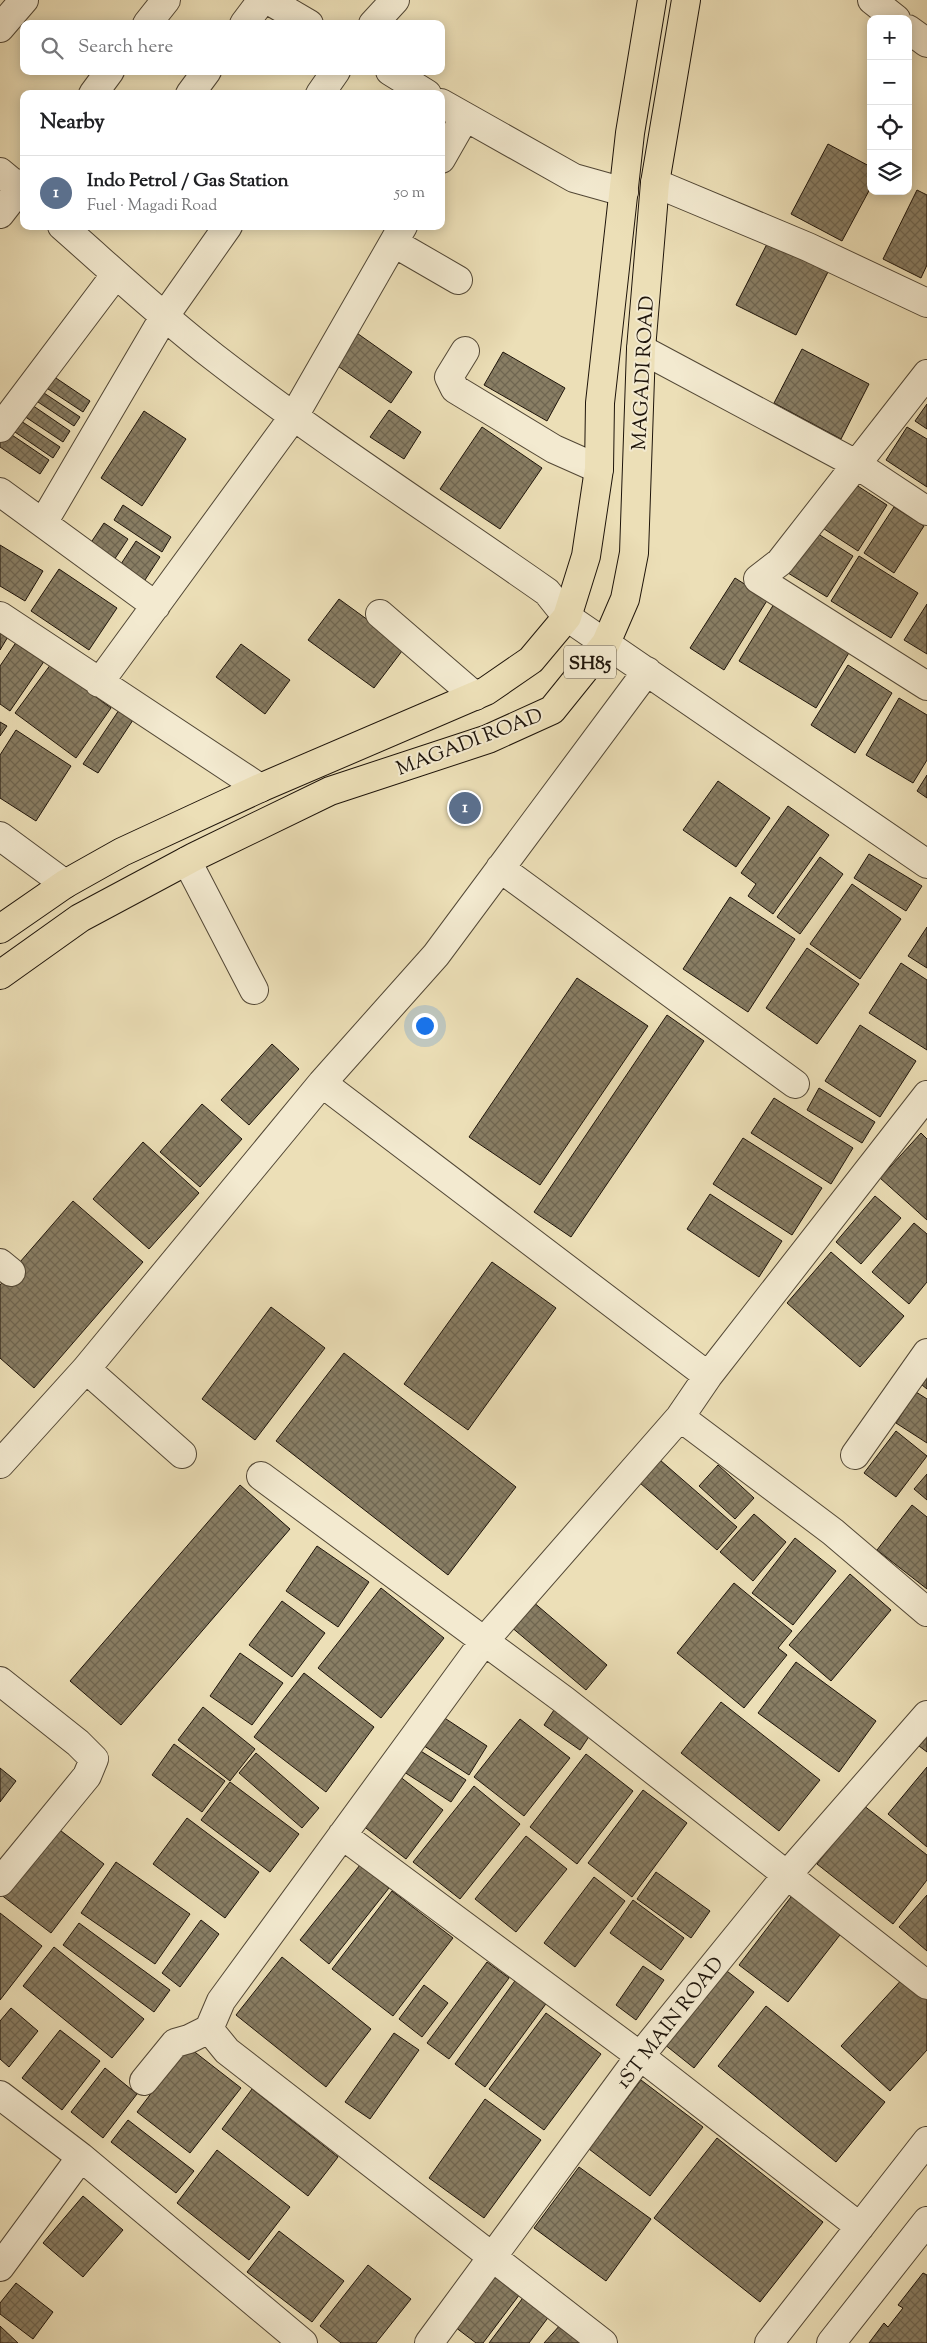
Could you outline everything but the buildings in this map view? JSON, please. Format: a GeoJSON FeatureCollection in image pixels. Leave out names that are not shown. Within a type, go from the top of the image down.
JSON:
{"type":"FeatureCollection","features":[{"type":"Feature","properties":{"kind":"main road","name":"MAGADI ROAD"},"geometry":{"type":"LineString","coordinates":[[0,929],[64,884],[122,852],[260,788],[475,696],[531,660],[568,617],[586,556],[599,469],[600,403],[630,133],[652,0]]}},
{"type":"Feature","properties":{"kind":"main road","name":"MAGADI ROAD"},"geometry":{"type":"LineString","coordinates":[[0,975],[80,918],[187,861],[330,791],[488,739],[552,710],[606,643],[625,599],[634,553],[641,349],[655,183],[686,0]]}},
{"type":"Feature","properties":{"kind":"street"},"geometry":{"type":"LineString","coordinates":[[0,28],[24,0]]}},
{"type":"Feature","properties":{"kind":"street"},"geometry":{"type":"LineString","coordinates":[[150,20],[166,0]]}},
{"type":"Feature","properties":{"kind":"street"},"geometry":{"type":"LineString","coordinates":[[247,20],[262,0]]}},
{"type":"Feature","properties":{"kind":"street"},"geometry":{"type":"LineString","coordinates":[[268,0],[302,20]]}},
{"type":"Feature","properties":{"kind":"street"},"geometry":{"type":"LineString","coordinates":[[377,20],[395,0]]}},
{"type":"Feature","properties":{"kind":"street"},"geometry":{"type":"LineString","coordinates":[[872,0],[891,15]]}},
{"type":"Feature","properties":{"kind":"street"},"geometry":{"type":"LineString","coordinates":[[912,31],[927,44]]}},
{"type":"Feature","properties":{"kind":"street"},"geometry":{"type":"LineString","coordinates":[[96,90],[107,75]]}},
{"type":"Feature","properties":{"kind":"street"},"geometry":{"type":"LineString","coordinates":[[193,90],[204,75]]}},
{"type":"Feature","properties":{"kind":"street"},"geometry":{"type":"LineString","coordinates":[[323,90],[333,75]]}},
{"type":"Feature","properties":{"kind":"street"},"geometry":{"type":"LineString","coordinates":[[396,75],[421,90]]}},
{"type":"Feature","properties":{"kind":"street"},"geometry":{"type":"LineString","coordinates":[[445,104],[574,178],[624,192]]}},
{"type":"Feature","properties":{"kind":"street"},"geometry":{"type":"LineString","coordinates":[[445,152],[465,117]]}},
{"type":"Feature","properties":{"kind":"street"},"geometry":{"type":"LineString","coordinates":[[655,183],[808,247],[927,303]]}},
{"type":"Feature","properties":{"kind":"street"},"geometry":{"type":"LineString","coordinates":[[0,214],[17,184]]}},
{"type":"Feature","properties":{"kind":"street"},"geometry":{"type":"LineString","coordinates":[[75,230],[116,274],[164,317],[294,416],[547,592],[568,617],[927,864]]}},
{"type":"Feature","properties":{"kind":"street"},"geometry":{"type":"LineString","coordinates":[[44,523],[164,317],[225,230]]}},
{"type":"Feature","properties":{"kind":"street"},"geometry":{"type":"LineString","coordinates":[[99,683],[294,416],[398,234],[458,280]]}},
{"type":"Feature","properties":{"kind":"street"},"geometry":{"type":"LineString","coordinates":[[0,428],[116,274]]}},
{"type":"Feature","properties":{"kind":"street"},"geometry":{"type":"LineString","coordinates":[[641,349],[856,464],[927,512]]}},
{"type":"Feature","properties":{"kind":"street"},"geometry":{"type":"LineString","coordinates":[[465,351],[449,377],[455,389],[554,449],[599,469]]}},
{"type":"Feature","properties":{"kind":"street"},"geometry":{"type":"LineString","coordinates":[[927,374],[780,562],[758,579],[927,686]]}},
{"type":"Feature","properties":{"kind":"street"},"geometry":{"type":"LineString","coordinates":[[0,492],[156,606]]}},
{"type":"Feature","properties":{"kind":"street"},"geometry":{"type":"LineString","coordinates":[[380,614],[475,696]]}},
{"type":"Feature","properties":{"kind":"street"},"geometry":{"type":"LineString","coordinates":[[0,616],[260,788]]}},
{"type":"Feature","properties":{"kind":"street"},"geometry":{"type":"LineString","coordinates":[[0,1464],[86,1369],[322,1083],[436,954],[647,671]]}},
{"type":"Feature","properties":{"kind":"street"},"geometry":{"type":"LineString","coordinates":[[0,836],[64,884]]}},
{"type":"Feature","properties":{"kind":"street"},"geometry":{"type":"LineString","coordinates":[[187,861],[254,990]]}},
{"type":"Feature","properties":{"kind":"street"},"geometry":{"type":"LineString","coordinates":[[500,868],[796,1084]]}},
{"type":"Feature","properties":{"kind":"street"},"geometry":{"type":"LineString","coordinates":[[322,1083],[708,1376]]}},
{"type":"Feature","properties":{"kind":"street"},"geometry":{"type":"LineString","coordinates":[[144,2081],[175,2043],[189,2040],[209,2028],[221,2001],[485,1640],[680,1417],[708,1376],[927,1095]]}},
{"type":"Feature","properties":{"kind":"street"},"geometry":{"type":"LineString","coordinates":[[855,1455],[927,1353]]}},
{"type":"Feature","properties":{"kind":"street"},"geometry":{"type":"LineString","coordinates":[[86,1369],[182,1454]]}},
{"type":"Feature","properties":{"kind":"street"},"geometry":{"type":"LineString","coordinates":[[680,1417],[833,1532],[927,1612]]}},
{"type":"Feature","properties":{"kind":"street"},"geometry":{"type":"LineString","coordinates":[[261,1476],[485,1640],[642,1759],[927,1985]]}},
{"type":"Feature","properties":{"kind":"street"},"geometry":{"type":"LineString","coordinates":[[0,1681],[78,1743],[94,1759],[87,1776],[0,1882]]}},
{"type":"Feature","properties":{"kind":"street","name":"1ST MAIN ROAD"},"geometry":{"type":"LineString","coordinates":[[430,2343],[640,2056],[787,1875],[927,1715]]}},
{"type":"Feature","properties":{"kind":"street"},"geometry":{"type":"LineString","coordinates":[[342,1835],[640,2056],[860,2226]]}},
{"type":"Feature","properties":{"kind":"street"},"geometry":{"type":"LineString","coordinates":[[209,2028],[227,2051],[603,2343]]}},
{"type":"Feature","properties":{"kind":"street"},"geometry":{"type":"LineString","coordinates":[[0,2095],[81,2157],[304,2343]]}},
{"type":"Feature","properties":{"kind":"street"},"geometry":{"type":"LineString","coordinates":[[768,2343],[927,2142]]}},
{"type":"Feature","properties":{"kind":"street"},"geometry":{"type":"LineString","coordinates":[[0,2267],[81,2157]]}},
{"type":"Feature","properties":{"kind":"street"},"geometry":{"type":"LineString","coordinates":[[831,2343],[927,2221]]}},
{"type":"Feature","properties":{"kind":"place","name":"Indo Petrol / Gas Station"},"geometry":{"type":"Point","coordinates":[465,808]}}]}
